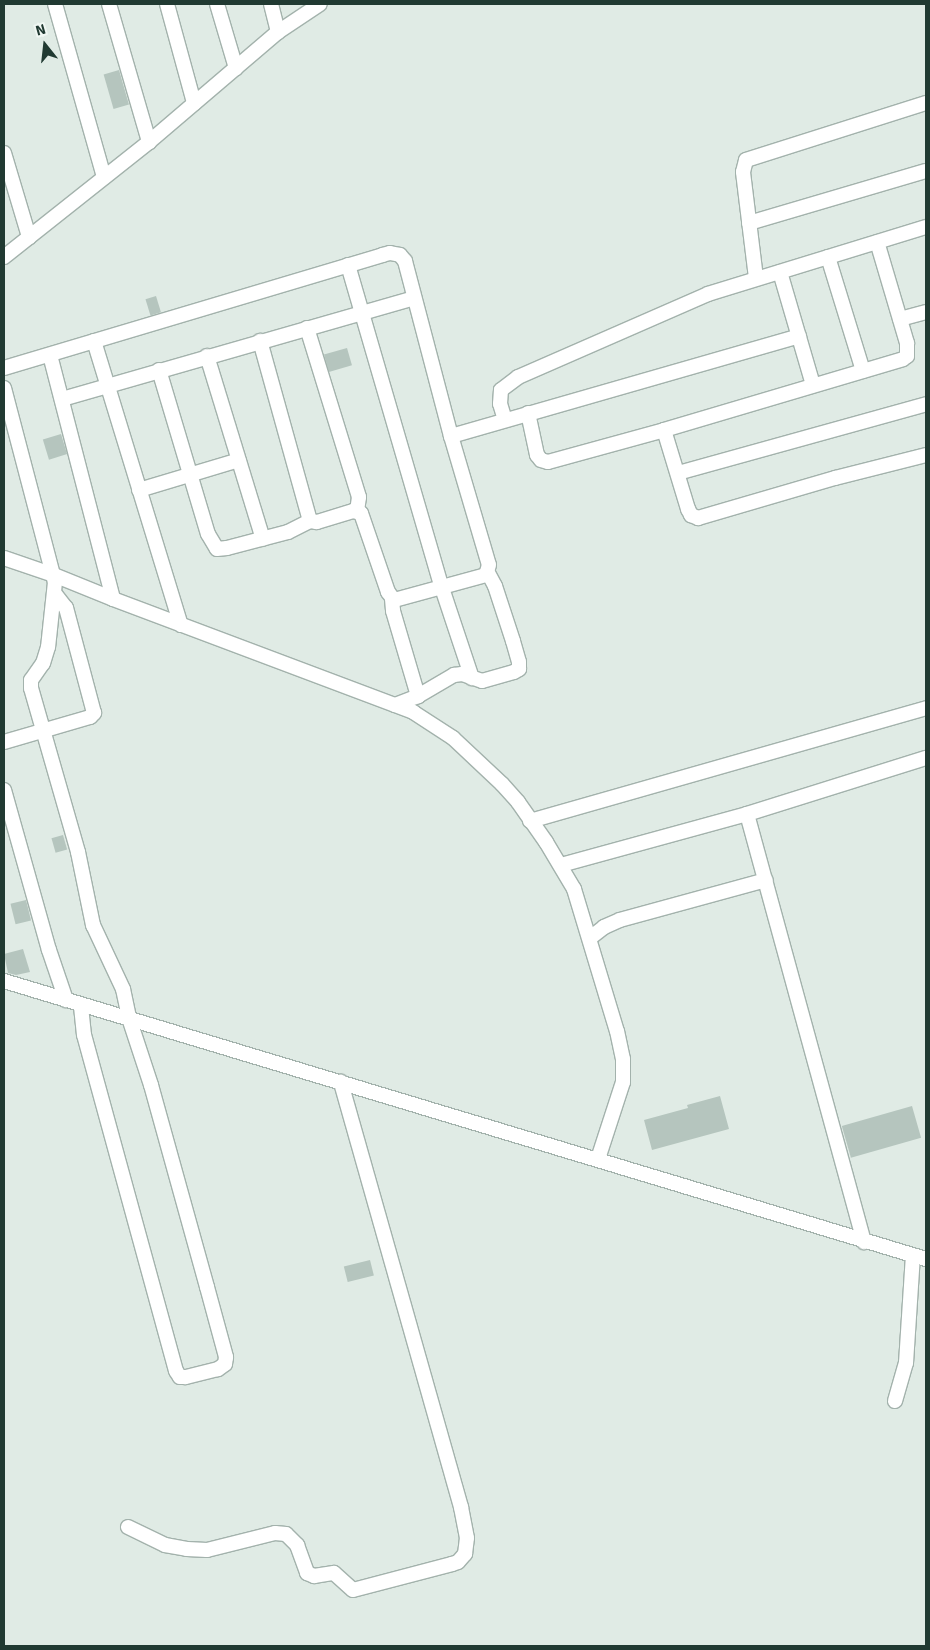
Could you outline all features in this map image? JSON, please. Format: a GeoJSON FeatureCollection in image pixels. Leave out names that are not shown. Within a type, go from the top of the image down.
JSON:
{"type":"FeatureCollection","features":[{"type":"Feature","properties":{"kind":"street"},"geometry":{"type":"LineString","coordinates":[[55,4],[104,177]]}},
{"type":"Feature","properties":{"kind":"street"},"geometry":{"type":"LineString","coordinates":[[109,4],[149,142]]}},
{"type":"Feature","properties":{"kind":"street"},"geometry":{"type":"LineString","coordinates":[[167,4],[194,103]]}},
{"type":"Feature","properties":{"kind":"street"},"geometry":{"type":"LineString","coordinates":[[217,4],[236,68]]}},
{"type":"Feature","properties":{"kind":"street"},"geometry":{"type":"LineString","coordinates":[[271,4],[278,32]]}},
{"type":"Feature","properties":{"kind":"street"},"geometry":{"type":"LineString","coordinates":[[4,257],[149,142],[278,32],[320,4]]}},
{"type":"Feature","properties":{"kind":"street"},"geometry":{"type":"LineString","coordinates":[[756,278],[743,172],[746,160],[926,104]]}},
{"type":"Feature","properties":{"kind":"street"},"geometry":{"type":"LineString","coordinates":[[4,153],[29,237]]}},
{"type":"Feature","properties":{"kind":"street"},"geometry":{"type":"LineString","coordinates":[[749,223],[926,171]]}},
{"type":"Feature","properties":{"kind":"street"},"geometry":{"type":"LineString","coordinates":[[505,420],[500,404],[502,390],[518,377],[681,304],[756,278],[926,228]]}},
{"type":"Feature","properties":{"kind":"street"},"geometry":{"type":"LineString","coordinates":[[528,414],[537,455],[544,462],[664,430],[897,362],[907,356],[907,342],[877,242]]}},
{"type":"Feature","properties":{"kind":"street"},"geometry":{"type":"LineString","coordinates":[[4,368],[382,255],[390,253],[400,256],[405,261],[451,436],[489,566],[488,573],[495,586],[519,666],[514,672],[488,681],[477,681],[462,674],[454,675],[418,696],[395,704]]}},
{"type":"Feature","properties":{"kind":"street"},"geometry":{"type":"LineString","coordinates":[[828,257],[863,371]]}},
{"type":"Feature","properties":{"kind":"street"},"geometry":{"type":"LineString","coordinates":[[348,266],[442,588],[472,678]]}},
{"type":"Feature","properties":{"kind":"street"},"geometry":{"type":"LineString","coordinates":[[780,272],[813,385]]}},
{"type":"Feature","properties":{"kind":"street"},"geometry":{"type":"LineString","coordinates":[[62,399],[414,298]]}},
{"type":"Feature","properties":{"kind":"street"},"geometry":{"type":"LineString","coordinates":[[900,319],[926,312]]}},
{"type":"Feature","properties":{"kind":"street"},"geometry":{"type":"LineString","coordinates":[[307,328],[359,497],[357,512]]}},
{"type":"Feature","properties":{"kind":"street"},"geometry":{"type":"LineString","coordinates":[[451,436],[799,336]]}},
{"type":"Feature","properties":{"kind":"street"},"geometry":{"type":"LineString","coordinates":[[94,341],[181,625]]}},
{"type":"Feature","properties":{"kind":"street"},"geometry":{"type":"LineString","coordinates":[[260,341],[310,521]]}},
{"type":"Feature","properties":{"kind":"street"},"geometry":{"type":"LineString","coordinates":[[50,355],[113,599]]}},
{"type":"Feature","properties":{"kind":"street"},"geometry":{"type":"LineString","coordinates":[[207,356],[263,539]]}},
{"type":"Feature","properties":{"kind":"street"},"geometry":{"type":"LineString","coordinates":[[159,370],[208,534],[216,549],[295,530],[310,521],[317,522],[357,512]]}},
{"type":"Feature","properties":{"kind":"street"},"geometry":{"type":"LineString","coordinates":[[4,388],[54,575],[55,594],[46,656],[30,684],[78,852],[94,925],[118,975],[129,1018],[151,1086],[226,1357],[222,1367],[185,1378],[180,1377],[176,1372],[84,1035],[81,1004]]}},
{"type":"Feature","properties":{"kind":"street"},"geometry":{"type":"LineString","coordinates":[[678,473],[926,404]]}},
{"type":"Feature","properties":{"kind":"street"},"geometry":{"type":"LineString","coordinates":[[664,430],[689,512],[694,517],[702,518],[835,478],[926,455]]}},
{"type":"Feature","properties":{"kind":"street"},"geometry":{"type":"LineString","coordinates":[[139,490],[239,460]]}},
{"type":"Feature","properties":{"kind":"street"},"geometry":{"type":"LineString","coordinates":[[357,512],[363,517],[392,599],[393,611],[418,696]]}},
{"type":"Feature","properties":{"kind":"street"},"geometry":{"type":"LineString","coordinates":[[4,558],[54,575],[181,625],[395,704],[430,721],[452,738],[502,784],[561,865],[574,889],[617,1031],[624,1072],[620,1093],[598,1158]]}},
{"type":"Feature","properties":{"kind":"street"},"geometry":{"type":"LineString","coordinates":[[392,599],[399,600],[482,578],[488,573]]}},
{"type":"Feature","properties":{"kind":"street"},"geometry":{"type":"LineString","coordinates":[[4,742],[90,717],[94,710],[66,608],[55,594]]}},
{"type":"Feature","properties":{"kind":"street"},"geometry":{"type":"LineString","coordinates":[[530,820],[926,708]]}},
{"type":"Feature","properties":{"kind":"street"},"geometry":{"type":"LineString","coordinates":[[561,865],[747,814],[926,758]]}},
{"type":"Feature","properties":{"kind":"street"},"geometry":{"type":"LineString","coordinates":[[4,790],[49,950],[66,1000]]}},
{"type":"Feature","properties":{"kind":"street"},"geometry":{"type":"LineString","coordinates":[[747,814],[864,1242]]}},
{"type":"Feature","properties":{"kind":"street"},"geometry":{"type":"LineString","coordinates":[[590,938],[611,923],[766,880]]}},
{"type":"Feature","properties":{"kind":"street"},"geometry":{"type":"LineString","coordinates":[[4,981],[475,1124],[598,1158],[864,1242],[920,1257],[907,1355],[895,1401]]}},
{"type":"Feature","properties":{"kind":"street"},"geometry":{"type":"LineString","coordinates":[[128,1527],[165,1545],[207,1550],[275,1534],[286,1534],[297,1545],[307,1574],[314,1576],[334,1573],[353,1590],[452,1564],[458,1562],[465,1554],[467,1538],[461,1507],[341,1082]]}},
{"type":"Feature","properties":{"kind":"building"},"geometry":{"type":"Polygon","coordinates":[[[119,70],[129,105],[114,109],[104,74],[119,70]]]}},
{"type":"Feature","properties":{"kind":"building"},"geometry":{"type":"Polygon","coordinates":[[[156,296],[161,312],[150,315],[145,299],[156,296]]]}},
{"type":"Feature","properties":{"kind":"building"},"geometry":{"type":"Polygon","coordinates":[[[347,348],[352,365],[329,372],[324,355],[347,348]]]}},
{"type":"Feature","properties":{"kind":"building"},"geometry":{"type":"Polygon","coordinates":[[[61,434],[67,454],[49,460],[43,440],[61,434]]]}},
{"type":"Feature","properties":{"kind":"building"},"geometry":{"type":"Polygon","coordinates":[[[63,835],[67,849],[56,853],[51,838],[63,835]]]}},
{"type":"Feature","properties":{"kind":"building"},"geometry":{"type":"Polygon","coordinates":[[[26,900],[31,920],[16,924],[10,904],[26,900]]]}},
{"type":"Feature","properties":{"kind":"building"},"geometry":{"type":"Polygon","coordinates":[[[23,949],[30,972],[16,975],[8,973],[4,954],[23,949]]]}},
{"type":"Feature","properties":{"kind":"building"},"geometry":{"type":"Polygon","coordinates":[[[720,1096],[729,1129],[652,1150],[644,1120],[688,1108],[687,1105],[720,1096]]]}},
{"type":"Feature","properties":{"kind":"building"},"geometry":{"type":"Polygon","coordinates":[[[912,1106],[921,1138],[851,1158],[842,1126],[912,1106]]]}},
{"type":"Feature","properties":{"kind":"building"},"geometry":{"type":"Polygon","coordinates":[[[370,1260],[374,1276],[348,1282],[344,1267],[370,1260]]]}}]}
